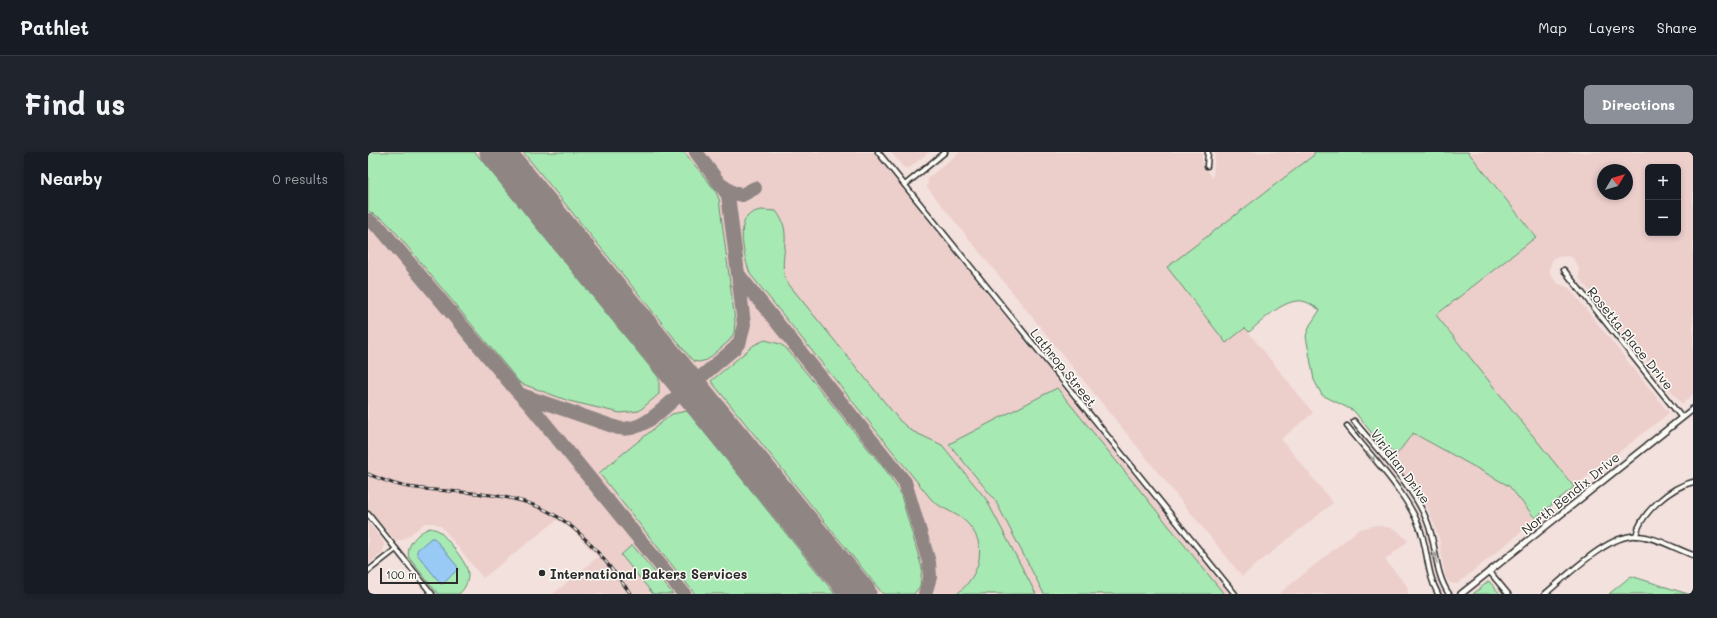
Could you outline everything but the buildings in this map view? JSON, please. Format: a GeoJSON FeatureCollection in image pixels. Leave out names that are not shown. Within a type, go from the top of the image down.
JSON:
{"type":"FeatureCollection","features":[{"type":"Feature","properties":{"kind":"street","name":"Lathrop Street"},"geometry":{"type":"LineString","coordinates":[[878,152],[1235,594]]}},
{"type":"Feature","properties":{"kind":"street"},"geometry":{"type":"LineString","coordinates":[[905,185],[945,152]]}},
{"type":"Feature","properties":{"kind":"street"},"geometry":{"type":"LineString","coordinates":[[1207,166],[1208,152]]}},
{"type":"Feature","properties":{"kind":"street","name":"Rosetta Place Drive"},"geometry":{"type":"LineString","coordinates":[[1564,270],[1682,418]]}},
{"type":"Feature","properties":{"kind":"street","name":"North Bendix Drive"},"geometry":{"type":"LineString","coordinates":[[1461,594],[1693,409]]}},
{"type":"Feature","properties":{"kind":"street","name":"Viridian Drive"},"geometry":{"type":"LineString","coordinates":[[1354,421],[1407,487],[1422,510],[1432,535],[1438,572],[1449,594]]}},
{"type":"Feature","properties":{"kind":"street","name":"Viridian Drive"},"geometry":{"type":"LineString","coordinates":[[1347,426],[1410,508],[1423,537],[1429,574],[1438,594]]}},
{"type":"Feature","properties":{"kind":"street"},"geometry":{"type":"LineString","coordinates":[[1636,536],[1639,525],[1647,512],[1677,488],[1693,482]]}},
{"type":"Feature","properties":{"kind":"street"},"geometry":{"type":"LineString","coordinates":[[368,514],[432,594]]}},
{"type":"Feature","properties":{"kind":"street"},"geometry":{"type":"LineString","coordinates":[[1545,594],[1609,543],[1623,537],[1636,536],[1650,538],[1693,555]]}},
{"type":"Feature","properties":{"kind":"street"},"geometry":{"type":"LineString","coordinates":[[368,571],[396,549]]}},
{"type":"Feature","properties":{"kind":"street"},"geometry":{"type":"LineString","coordinates":[[1489,571],[1508,594]]}},
{"type":"Feature","properties":{"kind":"shaded area"},"geometry":{"type":"Polygon","coordinates":[[[368,152],[873,152],[1229,594],[553,594],[598,557],[569,527],[557,520],[483,578],[441,526],[434,523],[425,523],[403,540],[395,540],[368,509],[368,152]]]}},
{"type":"Feature","properties":{"kind":"shaded area"},"geometry":{"type":"Polygon","coordinates":[[[891,152],[929,152],[909,168],[903,167],[891,152]]]}},
{"type":"Feature","properties":{"kind":"shaded area"},"geometry":{"type":"Polygon","coordinates":[[[960,152],[1202,152],[1202,164],[1213,178],[1215,152],[1314,152],[1226,343],[1245,328],[1313,413],[1281,439],[1333,503],[1242,576],[927,187],[928,178],[960,152]]]}},
{"type":"Feature","properties":{"kind":"shaded area"},"geometry":{"type":"Polygon","coordinates":[[[1468,152],[1693,152],[1693,394],[1682,404],[1579,278],[1579,268],[1573,258],[1569,256],[1553,258],[1550,266],[1549,270],[1552,277],[1557,283],[1569,288],[1669,413],[1574,487],[1436,315],[1536,237],[1468,152]]]}},
{"type":"Feature","properties":{"kind":"shaded area"},"geometry":{"type":"Polygon","coordinates":[[[1413,433],[1509,486],[1535,518],[1531,524],[1457,584],[1450,583],[1445,576],[1439,538],[1427,506],[1392,461],[1413,433]]]}},
{"type":"Feature","properties":{"kind":"shaded area"},"geometry":{"type":"Polygon","coordinates":[[[368,522],[384,543],[383,552],[368,564],[368,522]]]}},
{"type":"Feature","properties":{"kind":"shaded area"},"geometry":{"type":"Polygon","coordinates":[[[1376,525],[1396,529],[1408,541],[1385,560],[1407,586],[1408,594],[1279,594],[1358,530],[1376,525]]]}},
{"type":"Feature","properties":{"kind":"green space"},"geometry":{"type":"Polygon","coordinates":[[[368,152],[475,152],[659,378],[659,394],[639,411],[620,413],[569,401],[520,383],[392,228],[384,220],[368,211],[368,152]]]}},
{"type":"Feature","properties":{"kind":"green space"},"geometry":{"type":"Polygon","coordinates":[[[523,152],[684,152],[715,190],[719,199],[735,321],[734,333],[729,341],[707,360],[699,362],[693,361],[523,152]]]}},
{"type":"Feature","properties":{"kind":"green space"},"geometry":{"type":"Polygon","coordinates":[[[1314,152],[1468,152],[1536,237],[1436,315],[1574,487],[1535,518],[1509,486],[1413,433],[1397,454],[1379,442],[1354,411],[1322,395],[1314,380],[1306,336],[1310,325],[1320,310],[1306,302],[1291,302],[1275,310],[1249,332],[1245,328],[1226,343],[1167,267],[1314,155],[1314,152]]]}},
{"type":"Feature","properties":{"kind":"green space"},"geometry":{"type":"Polygon","coordinates":[[[761,210],[776,211],[782,220],[785,237],[783,264],[786,281],[900,421],[912,431],[942,445],[986,499],[1036,594],[957,594],[965,586],[976,569],[980,549],[978,539],[973,530],[965,521],[931,499],[751,275],[744,254],[742,237],[744,222],[753,212],[761,210]]]}},
{"type":"Feature","properties":{"kind":"green space"},"geometry":{"type":"Polygon","coordinates":[[[765,340],[780,344],[786,348],[887,472],[900,492],[922,568],[920,586],[914,594],[883,594],[711,381],[754,345],[765,340]]]}},
{"type":"Feature","properties":{"kind":"green space"},"geometry":{"type":"Polygon","coordinates":[[[1057,388],[1224,594],[1044,594],[995,500],[949,444],[1057,388]]]}},
{"type":"Feature","properties":{"kind":"green space"},"geometry":{"type":"Polygon","coordinates":[[[687,411],[835,594],[695,594],[599,473],[672,414],[687,411]]]}},
{"type":"Feature","properties":{"kind":"green space"},"geometry":{"type":"Polygon","coordinates":[[[430,528],[438,530],[442,534],[466,565],[468,579],[464,589],[459,594],[438,594],[409,558],[408,553],[411,544],[417,536],[430,528]]]}},
{"type":"Feature","properties":{"kind":"green space"},"geometry":{"type":"Polygon","coordinates":[[[633,546],[673,594],[653,594],[621,555],[633,546]]]}},
{"type":"Feature","properties":{"kind":"green space"},"geometry":{"type":"Polygon","coordinates":[[[1631,576],[1688,594],[1609,594],[1631,576]]]}},
{"type":"Feature","properties":{"kind":"green space"},"geometry":{"type":"Polygon","coordinates":[[[1489,581],[1500,594],[1473,594],[1489,581]]]}},
{"type":"Feature","properties":{"kind":"water"},"geometry":{"type":"Polygon","coordinates":[[[431,538],[434,538],[458,569],[444,583],[441,584],[417,554],[417,550],[431,538]]]}},
{"type":"Feature","properties":{"kind":"taxiway"},"geometry":{"type":"LineString","coordinates":[[696,152],[728,195],[738,274],[905,482],[929,562],[930,577],[925,594]]}},
{"type":"Feature","properties":{"kind":"taxiway"},"geometry":{"type":"LineString","coordinates":[[723,186],[733,193],[742,195],[755,188]]}},
{"type":"Feature","properties":{"kind":"taxiway"},"geometry":{"type":"LineString","coordinates":[[368,220],[381,229],[530,405],[684,594]]}},
{"type":"Feature","properties":{"kind":"taxiway"},"geometry":{"type":"LineString","coordinates":[[675,371],[696,379],[702,376],[735,348],[740,341],[744,324],[738,274]]}},
{"type":"Feature","properties":{"kind":"taxiway"},"geometry":{"type":"LineString","coordinates":[[522,395],[618,428],[627,429],[635,427],[651,419],[679,395],[681,386],[675,371]]}},
{"type":"Feature","properties":{"kind":"runway"},"geometry":{"type":"LineString","coordinates":[[497,152],[859,594]]}},
{"type":"Feature","properties":{"kind":"railway"},"geometry":{"type":"LineString","coordinates":[[368,474],[403,486],[508,498],[528,503],[546,510],[564,521],[583,537],[600,555],[631,594]]}},
{"type":"Feature","properties":{"kind":"place","name":"International Bakers Services"},"geometry":{"type":"Point","coordinates":[542,573]}}]}
